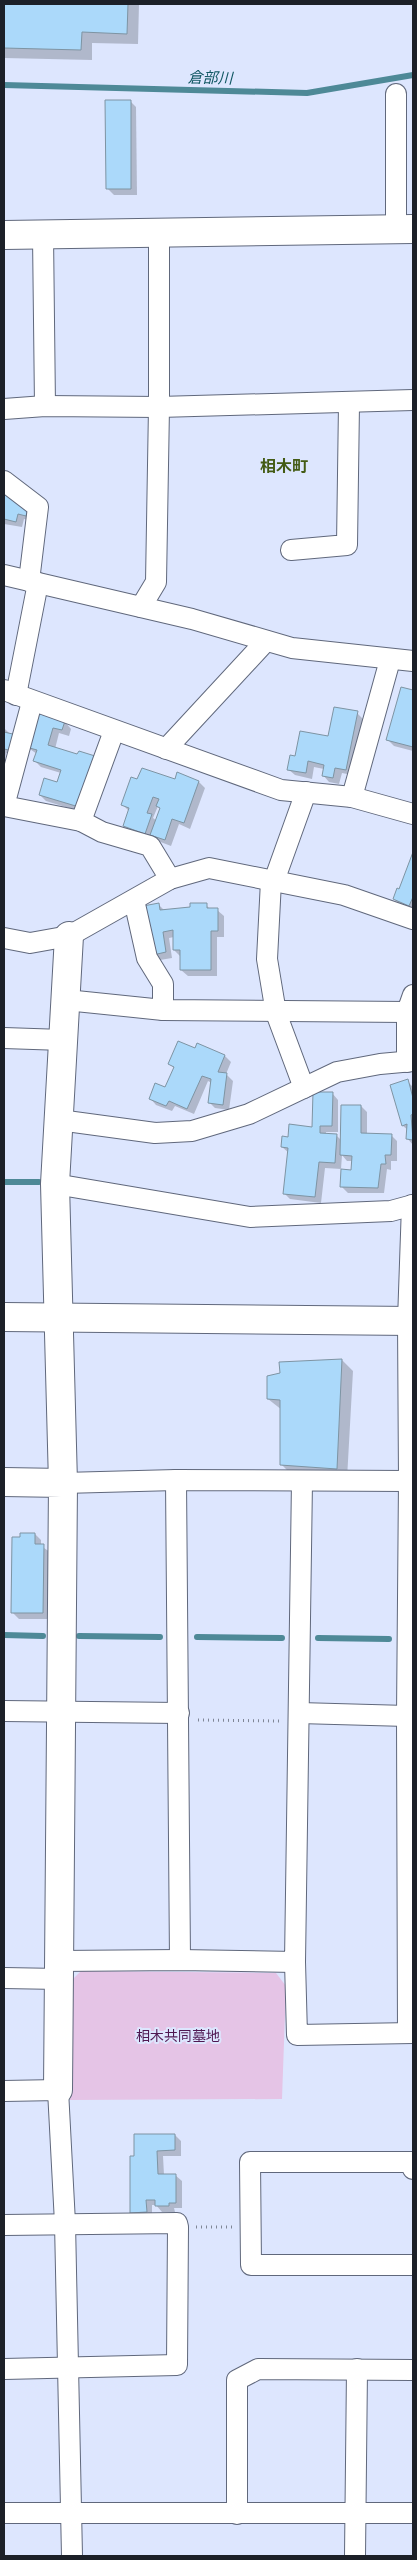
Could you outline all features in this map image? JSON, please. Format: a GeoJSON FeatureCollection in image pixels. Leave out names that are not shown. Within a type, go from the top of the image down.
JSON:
{"type":"FeatureCollection","features":[{"type":"Feature","properties":{"kind":"street"},"geometry":{"type":"LineString","coordinates":[[4,235],[405,229],[396,94]]}},
{"type":"Feature","properties":{"kind":"street"},"geometry":{"type":"LineString","coordinates":[[141,607],[156,582],[159,234]]}},
{"type":"Feature","properties":{"kind":"street"},"geometry":{"type":"LineString","coordinates":[[43,235],[45,406]]}},
{"type":"Feature","properties":{"kind":"street"},"geometry":{"type":"LineString","coordinates":[[4,409],[45,406],[159,407],[348,404],[413,400]]}},
{"type":"Feature","properties":{"kind":"street"},"geometry":{"type":"LineString","coordinates":[[291,550],[347,545],[348,404]]}},
{"type":"Feature","properties":{"kind":"street"},"geometry":{"type":"LineString","coordinates":[[4,481],[38,507],[34,582],[17,695],[4,806],[81,821],[102,832],[150,846],[170,879]]}},
{"type":"Feature","properties":{"kind":"street"},"geometry":{"type":"LineString","coordinates":[[4,575],[141,607],[292,648],[413,661]]}},
{"type":"Feature","properties":{"kind":"street"},"geometry":{"type":"LineString","coordinates":[[166,749],[266,641]]}},
{"type":"Feature","properties":{"kind":"street"},"geometry":{"type":"LineString","coordinates":[[352,797],[390,660]]}},
{"type":"Feature","properties":{"kind":"street"},"geometry":{"type":"LineString","coordinates":[[17,695],[281,790],[352,797],[413,814]]}},
{"type":"Feature","properties":{"kind":"street"},"geometry":{"type":"LineString","coordinates":[[81,821],[114,731]]}},
{"type":"Feature","properties":{"kind":"street"},"geometry":{"type":"LineString","coordinates":[[304,1088],[276,1013],[267,959],[273,881],[306,792]]}},
{"type":"Feature","properties":{"kind":"street"},"geometry":{"type":"LineString","coordinates":[[4,938],[30,943],[69,936],[170,879],[209,868],[344,895],[413,919]]}},
{"type":"Feature","properties":{"kind":"street"},"geometry":{"type":"LineString","coordinates":[[134,900],[147,958],[162,984],[163,1010]]}},
{"type":"Feature","properties":{"kind":"street"},"geometry":{"type":"LineString","coordinates":[[69,936],[55,1184],[63,1483],[58,2090],[65,2223],[72,2556]]}},
{"type":"Feature","properties":{"kind":"street"},"geometry":{"type":"LineString","coordinates":[[59,1120],[155,1133],[192,1131],[249,1114],[337,1072],[380,1064],[410,1061],[410,1003],[276,1013],[163,1010],[66,1000]]}},
{"type":"Feature","properties":{"kind":"street"},"geometry":{"type":"LineString","coordinates":[[4,1038],[63,1040]]}},
{"type":"Feature","properties":{"kind":"street"},"geometry":{"type":"LineString","coordinates":[[55,1184],[250,1217],[391,1211],[413,1205],[407,1716],[410,2033],[297,2035],[295,1962],[302,1481]]}},
{"type":"Feature","properties":{"kind":"street"},"geometry":{"type":"LineString","coordinates":[[4,1316],[411,1321]]}},
{"type":"Feature","properties":{"kind":"street"},"geometry":{"type":"LineString","coordinates":[[4,1482],[63,1483],[176,1480],[411,1481]]}},
{"type":"Feature","properties":{"kind":"street"},"geometry":{"type":"LineString","coordinates":[[176,1480],[180,1716],[180,1960]]}},
{"type":"Feature","properties":{"kind":"street"},"geometry":{"type":"LineString","coordinates":[[4,1711],[180,1716]]}},
{"type":"Feature","properties":{"kind":"street"},"geometry":{"type":"LineString","coordinates":[[299,1717],[407,1716]]}},
{"type":"Feature","properties":{"kind":"street"},"geometry":{"type":"LineString","coordinates":[[4,1978],[58,1970],[180,1960],[295,1962]]}},
{"type":"Feature","properties":{"kind":"street"},"geometry":{"type":"LineString","coordinates":[[4,2091],[58,2090]]}},
{"type":"Feature","properties":{"kind":"street"},"geometry":{"type":"LineString","coordinates":[[413,2169],[413,2162],[250,2162],[251,2265],[413,2265]]}},
{"type":"Feature","properties":{"kind":"street"},"geometry":{"type":"LineString","coordinates":[[4,2225],[65,2223],[177,2224],[178,2227],[177,2365],[4,2369]]}},
{"type":"Feature","properties":{"kind":"street"},"geometry":{"type":"LineString","coordinates":[[237,2514],[237,2380],[258,2369],[413,2370]]}},
{"type":"Feature","properties":{"kind":"street"},"geometry":{"type":"LineString","coordinates":[[355,2556],[357,2370]]}},
{"type":"Feature","properties":{"kind":"street"},"geometry":{"type":"LineString","coordinates":[[4,2513],[413,2513]]}},
{"type":"Feature","properties":{"kind":"path"},"geometry":{"type":"LineString","coordinates":[[180,1716],[299,1717]]}},
{"type":"Feature","properties":{"kind":"path"},"geometry":{"type":"LineString","coordinates":[[178,2227],[251,2227]]}},
{"type":"Feature","properties":{"kind":"green space","name":"相木共同墓地"},"geometry":{"type":"Polygon","coordinates":[[[81,1971],[276,1973],[286,1986],[282,2099],[70,2100],[73,1979],[81,1971]]]}},
{"type":"Feature","properties":{"kind":"building"},"geometry":{"type":"Polygon","coordinates":[[[4,4],[128,4],[127,34],[82,32],[81,50],[4,48],[4,4]]]}},
{"type":"Feature","properties":{"kind":"building"},"geometry":{"type":"Polygon","coordinates":[[[105,100],[131,100],[131,189],[106,189],[105,100]]]}},
{"type":"Feature","properties":{"kind":"building"},"geometry":{"type":"Polygon","coordinates":[[[4,494],[22,499],[29,504],[26,516],[18,514],[16,522],[4,519],[4,494]]]}},
{"type":"Feature","properties":{"kind":"building"},"geometry":{"type":"Polygon","coordinates":[[[401,687],[413,690],[413,747],[386,740],[401,687]]]}},
{"type":"Feature","properties":{"kind":"building"},"geometry":{"type":"Polygon","coordinates":[[[334,707],[358,711],[346,770],[335,768],[333,778],[322,776],[324,765],[308,761],[306,773],[287,770],[290,755],[295,756],[300,731],[328,736],[334,707]]]}},
{"type":"Feature","properties":{"kind":"building"},"geometry":{"type":"Polygon","coordinates":[[[37,713],[65,721],[62,730],[53,728],[48,745],[77,754],[79,751],[95,756],[79,807],[39,795],[44,778],[57,782],[61,770],[33,761],[37,750],[26,747],[37,713]]]}},
{"type":"Feature","properties":{"kind":"building"},"geometry":{"type":"Polygon","coordinates":[[[4,732],[17,735],[13,751],[4,749],[4,732]]]}},
{"type":"Feature","properties":{"kind":"building"},"geometry":{"type":"Polygon","coordinates":[[[142,768],[175,779],[177,772],[199,781],[184,823],[172,819],[165,840],[150,835],[160,808],[156,806],[159,799],[153,797],[147,813],[152,814],[145,834],[123,826],[129,808],[121,805],[131,777],[137,779],[142,768]]]}},
{"type":"Feature","properties":{"kind":"building"},"geometry":{"type":"Polygon","coordinates":[[[413,852],[413,897],[409,906],[393,899],[397,888],[399,889],[413,852]]]}},
{"type":"Feature","properties":{"kind":"building"},"geometry":{"type":"Polygon","coordinates":[[[159,903],[160,910],[190,907],[190,903],[207,903],[207,908],[218,908],[218,931],[211,931],[211,970],[180,970],[180,950],[173,950],[173,930],[163,932],[166,952],[153,955],[143,906],[159,903]]]}},
{"type":"Feature","properties":{"kind":"building"},"geometry":{"type":"Polygon","coordinates":[[[178,1041],[195,1048],[197,1043],[225,1055],[218,1072],[227,1073],[223,1105],[208,1103],[211,1079],[202,1076],[187,1109],[169,1101],[166,1106],[149,1099],[155,1083],[165,1087],[174,1067],[168,1064],[178,1041]]]}},
{"type":"Feature","properties":{"kind":"building"},"geometry":{"type":"Polygon","coordinates":[[[408,1079],[413,1098],[413,1114],[411,1115],[413,1140],[406,1139],[407,1124],[402,1126],[390,1085],[408,1079]]]}},
{"type":"Feature","properties":{"kind":"building"},"geometry":{"type":"Polygon","coordinates":[[[313,1092],[333,1092],[332,1126],[320,1126],[320,1133],[337,1134],[335,1163],[319,1162],[315,1197],[283,1194],[288,1148],[281,1147],[282,1136],[288,1137],[289,1124],[312,1127],[313,1092]]]}},
{"type":"Feature","properties":{"kind":"building"},"geometry":{"type":"Polygon","coordinates":[[[341,1105],[361,1105],[361,1133],[392,1134],[391,1155],[385,1155],[386,1164],[381,1164],[378,1188],[340,1187],[341,1169],[351,1170],[352,1156],[340,1155],[341,1105]]]}},
{"type":"Feature","properties":{"kind":"building"},"geometry":{"type":"Polygon","coordinates":[[[342,1359],[337,1469],[280,1465],[280,1400],[267,1399],[267,1376],[280,1373],[279,1362],[342,1359]]]}},
{"type":"Feature","properties":{"kind":"building"},"geometry":{"type":"Polygon","coordinates":[[[20,1533],[35,1533],[35,1544],[44,1544],[43,1613],[11,1613],[12,1537],[20,1537],[20,1533]]]}},
{"type":"Feature","properties":{"kind":"building"},"geometry":{"type":"Polygon","coordinates":[[[134,2134],[175,2134],[175,2150],[157,2151],[158,2174],[176,2174],[176,2203],[169,2203],[169,2206],[155,2206],[155,2200],[146,2200],[147,2212],[130,2213],[130,2156],[134,2156],[134,2134]]]}},
{"type":"Feature","properties":{"kind":"waterway","name":"倉部川"},"geometry":{"type":"LineString","coordinates":[[4,85],[307,93],[413,75]]}},
{"type":"Feature","properties":{"kind":"waterway"},"geometry":{"type":"LineString","coordinates":[[4,1182],[39,1182]]}},
{"type":"Feature","properties":{"kind":"waterway"},"geometry":{"type":"LineString","coordinates":[[4,1635],[43,1636]]}},
{"type":"Feature","properties":{"kind":"waterway"},"geometry":{"type":"LineString","coordinates":[[79,1636],[160,1637]]}},
{"type":"Feature","properties":{"kind":"waterway"},"geometry":{"type":"LineString","coordinates":[[197,1637],[282,1638]]}},
{"type":"Feature","properties":{"kind":"waterway"},"geometry":{"type":"LineString","coordinates":[[318,1638],[389,1639]]}},
{"type":"Feature","properties":{"kind":"district","name":"相木町"},"geometry":{"type":"Point","coordinates":[284,466]}}]}
